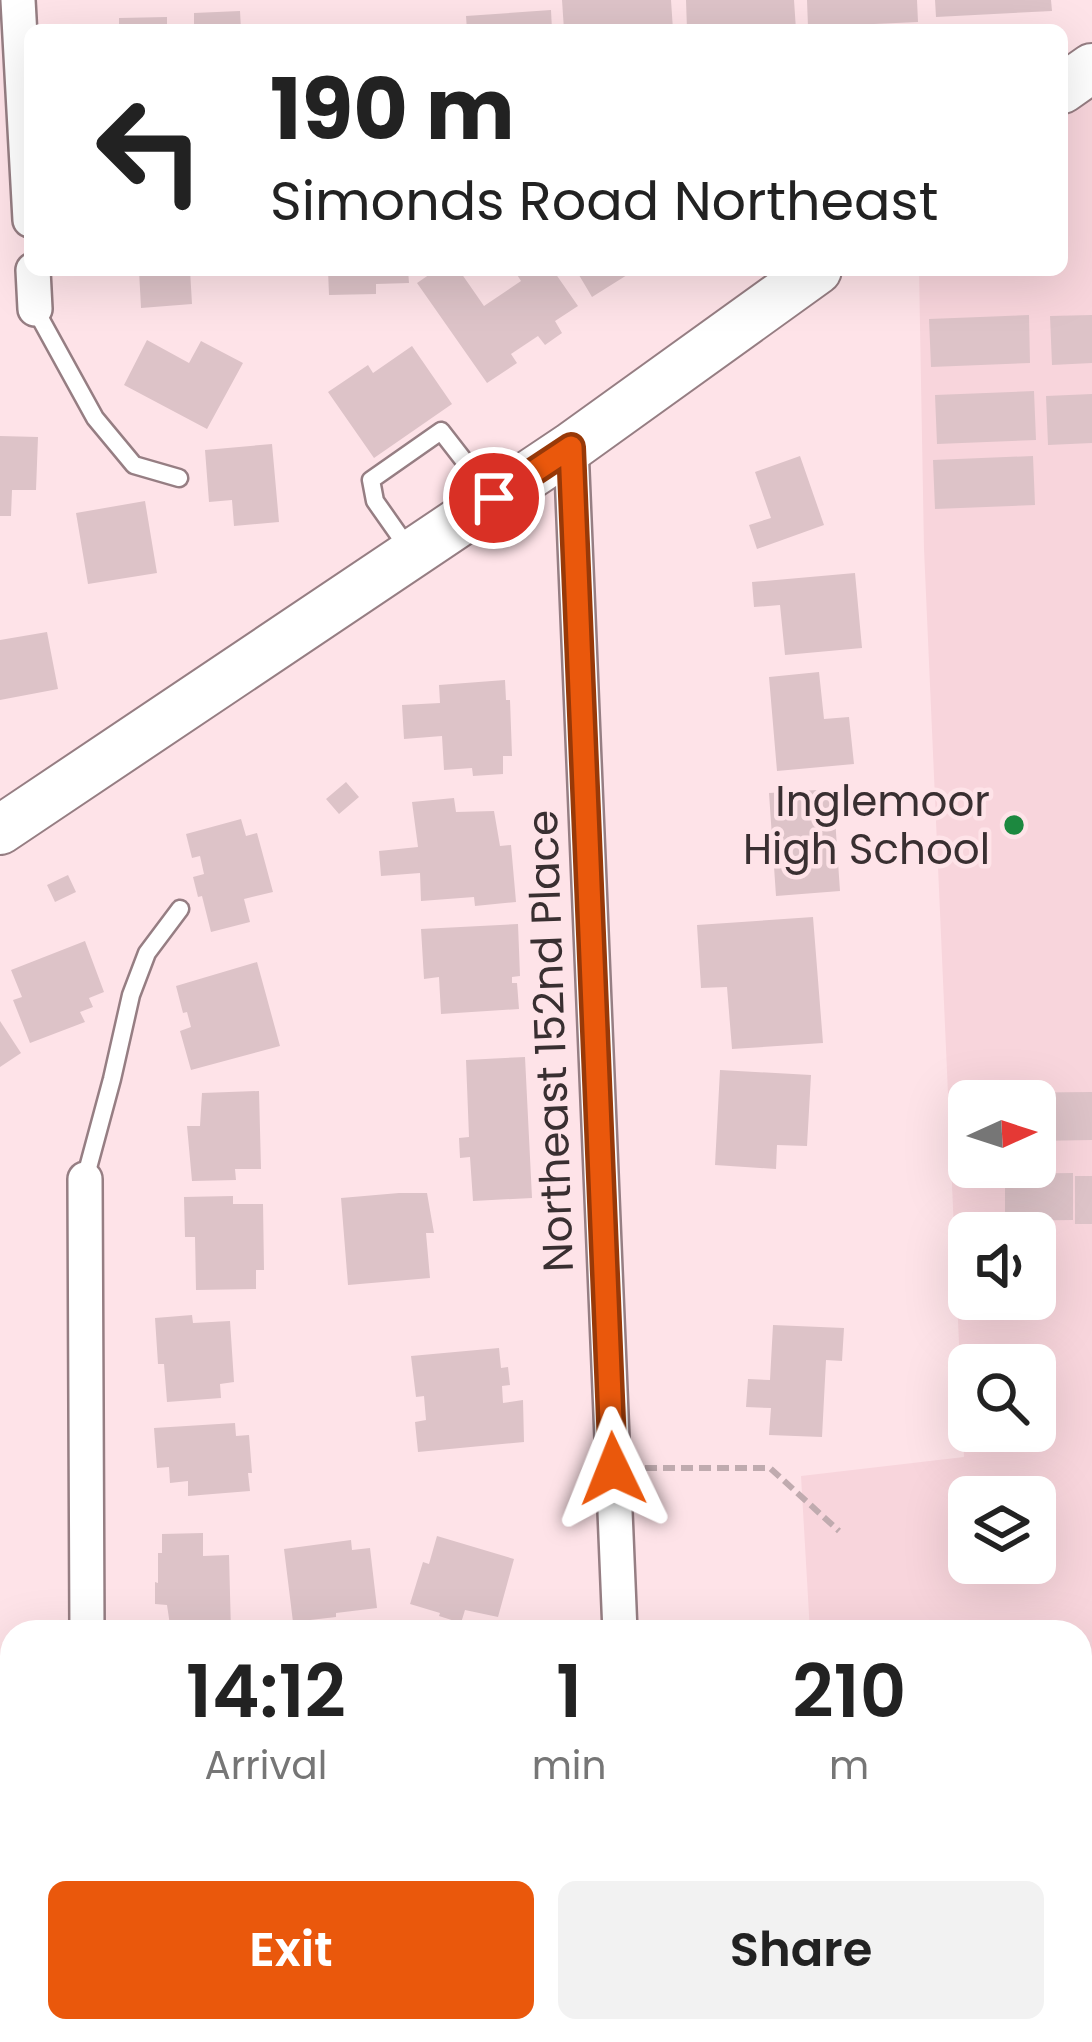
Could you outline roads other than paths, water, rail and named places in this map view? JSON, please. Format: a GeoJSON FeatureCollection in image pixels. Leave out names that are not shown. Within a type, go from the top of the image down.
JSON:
{"type":"FeatureCollection","features":[{"type":"Feature","properties":{"kind":"main road"},"geometry":{"type":"LineString","coordinates":[[0,830],[571,447],[809,276]]}},
{"type":"Feature","properties":{"kind":"street"},"geometry":{"type":"LineString","coordinates":[[19,0],[24,100]]}},
{"type":"Feature","properties":{"kind":"street"},"geometry":{"type":"LineString","coordinates":[[33,276],[35,310]]}},
{"type":"Feature","properties":{"kind":"street","name":"Northeast 152nd Place"},"geometry":{"type":"LineString","coordinates":[[571,447],[619,1620]]}},
{"type":"Feature","properties":{"kind":"street"},"geometry":{"type":"LineString","coordinates":[[85,1179],[87,1620]]}},
{"type":"Feature","properties":{"kind":"lane"},"geometry":{"type":"LineString","coordinates":[[35,310],[95,418],[134,465],[179,478]]}},
{"type":"Feature","properties":{"kind":"lane"},"geometry":{"type":"LineString","coordinates":[[411,554],[375,502],[370,480],[441,431],[494,498]]}},
{"type":"Feature","properties":{"kind":"lane"},"geometry":{"type":"LineString","coordinates":[[85,1179],[131,995],[147,952],[180,909]]}},
{"type":"Feature","properties":{"kind":"place","name":"Inglemoor High School"},"geometry":{"type":"Point","coordinates":[1014,825]}}]}
